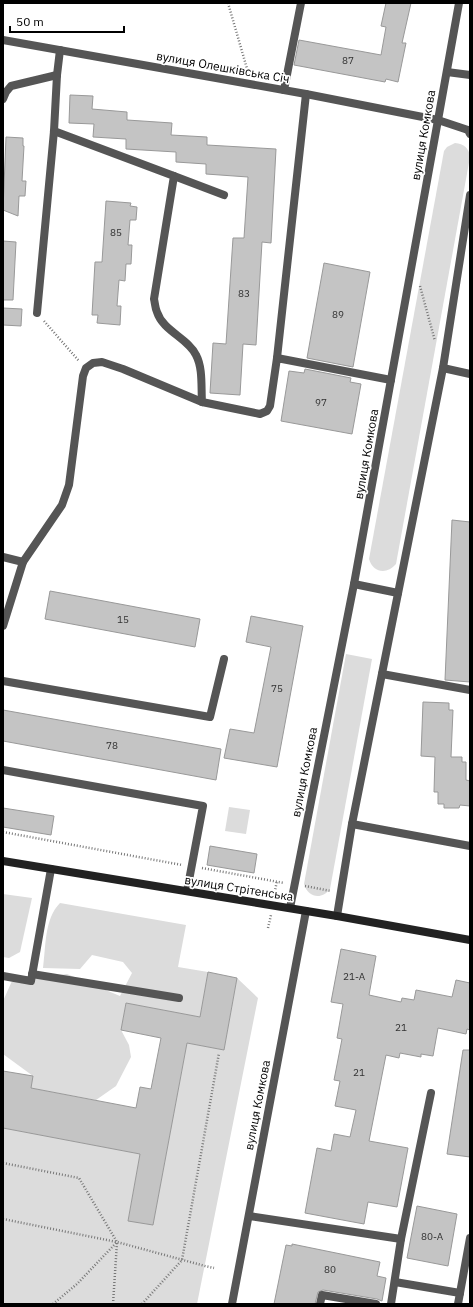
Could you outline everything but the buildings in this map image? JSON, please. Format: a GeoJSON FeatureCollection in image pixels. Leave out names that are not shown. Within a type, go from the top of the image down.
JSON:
{"type":"FeatureCollection","features":[{"type":"Feature","properties":{"kind":"main road","name":"вулиця Стрітенська"},"geometry":{"type":"LineString","coordinates":[[3,861],[290,908],[470,940]]}},
{"type":"Feature","properties":{"kind":"street"},"geometry":{"type":"LineString","coordinates":[[284,90],[301,3]]}},
{"type":"Feature","properties":{"kind":"street","name":"вулиця Комкова"},"geometry":{"type":"LineString","coordinates":[[290,908],[354,584],[459,3]]}},
{"type":"Feature","properties":{"kind":"street","name":"вулиця Олешківська Січ"},"geometry":{"type":"LineString","coordinates":[[3,40],[306,94],[438,120],[469,131]]}},
{"type":"Feature","properties":{"kind":"street"},"geometry":{"type":"LineString","coordinates":[[37,313],[60,50]]}},
{"type":"Feature","properties":{"kind":"street"},"geometry":{"type":"LineString","coordinates":[[447,72],[470,75]]}},
{"type":"Feature","properties":{"kind":"street"},"geometry":{"type":"LineString","coordinates":[[3,99],[6,92],[12,86],[57,75]]}},
{"type":"Feature","properties":{"kind":"street"},"geometry":{"type":"LineString","coordinates":[[3,626],[23,562],[62,505],[69,485],[83,376],[86,368],[93,363],[102,362],[123,369],[202,402],[260,414],[267,412],[270,406],[277,358],[306,94]]}},
{"type":"Feature","properties":{"kind":"street"},"geometry":{"type":"LineString","coordinates":[[54,131],[224,195]]}},
{"type":"Feature","properties":{"kind":"street"},"geometry":{"type":"LineString","coordinates":[[174,176],[154,299],[157,312],[164,324],[191,347],[196,355],[200,366],[202,402]]}},
{"type":"Feature","properties":{"kind":"street"},"geometry":{"type":"LineString","coordinates":[[337,916],[352,824],[443,368],[470,195]]}},
{"type":"Feature","properties":{"kind":"street"},"geometry":{"type":"LineString","coordinates":[[277,358],[391,380]]}},
{"type":"Feature","properties":{"kind":"street"},"geometry":{"type":"LineString","coordinates":[[443,368],[470,374]]}},
{"type":"Feature","properties":{"kind":"street"},"geometry":{"type":"LineString","coordinates":[[3,558],[23,562]]}},
{"type":"Feature","properties":{"kind":"street"},"geometry":{"type":"LineString","coordinates":[[354,584],[398,593]]}},
{"type":"Feature","properties":{"kind":"street"},"geometry":{"type":"LineString","coordinates":[[3,681],[210,716],[224,659]]}},
{"type":"Feature","properties":{"kind":"street"},"geometry":{"type":"LineString","coordinates":[[382,674],[470,690]]}},
{"type":"Feature","properties":{"kind":"street"},"geometry":{"type":"LineString","coordinates":[[3,770],[203,806],[187,891]]}},
{"type":"Feature","properties":{"kind":"street"},"geometry":{"type":"LineString","coordinates":[[352,824],[470,846]]}},
{"type":"Feature","properties":{"kind":"street"},"geometry":{"type":"LineString","coordinates":[[3,976],[31,981],[51,869]]}},
{"type":"Feature","properties":{"kind":"street","name":"вулиця Комкова"},"geometry":{"type":"LineString","coordinates":[[232,1304],[306,911]]}},
{"type":"Feature","properties":{"kind":"street"},"geometry":{"type":"LineString","coordinates":[[32,974],[179,998]]}},
{"type":"Feature","properties":{"kind":"street"},"geometry":{"type":"LineString","coordinates":[[391,1304],[401,1239],[431,1093]]}},
{"type":"Feature","properties":{"kind":"street"},"geometry":{"type":"LineString","coordinates":[[249,1216],[401,1239]]}},
{"type":"Feature","properties":{"kind":"street"},"geometry":{"type":"LineString","coordinates":[[458,1304],[470,1238]]}},
{"type":"Feature","properties":{"kind":"street"},"geometry":{"type":"LineString","coordinates":[[395,1282],[460,1293]]}},
{"type":"Feature","properties":{"kind":"street"},"geometry":{"type":"LineString","coordinates":[[320,1304],[322,1295],[376,1304]]}},
{"type":"Feature","properties":{"kind":"path"},"geometry":{"type":"LineString","coordinates":[[228,3],[251,84]]}},
{"type":"Feature","properties":{"kind":"path"},"geometry":{"type":"LineString","coordinates":[[420,285],[436,345]]}},
{"type":"Feature","properties":{"kind":"path"},"geometry":{"type":"LineString","coordinates":[[37,313],[86,368]]}},
{"type":"Feature","properties":{"kind":"path"},"geometry":{"type":"LineString","coordinates":[[3,832],[294,885],[341,892]]}},
{"type":"Feature","properties":{"kind":"path"},"geometry":{"type":"LineString","coordinates":[[142,1304],[182,1260],[219,1053]]}},
{"type":"Feature","properties":{"kind":"path"},"geometry":{"type":"LineString","coordinates":[[3,1163],[79,1178],[117,1242],[113,1304]]}},
{"type":"Feature","properties":{"kind":"path"},"geometry":{"type":"LineString","coordinates":[[3,1219],[117,1242],[214,1268]]}},
{"type":"Feature","properties":{"kind":"path"},"geometry":{"type":"LineString","coordinates":[[53,1304],[77,1284],[117,1242]]}},
{"type":"Feature","properties":{"kind":"shaded area"},"geometry":{"type":"Polygon","coordinates":[[[455,143],[466,147],[470,157],[396,564],[389,570],[381,571],[377,570],[371,564],[369,559],[444,151],[447,147],[455,143]]]}},
{"type":"Feature","properties":{"kind":"shaded area"},"geometry":{"type":"Polygon","coordinates":[[[346,654],[372,659],[330,889],[323,895],[316,896],[312,895],[306,889],[304,884],[346,654]]]}},
{"type":"Feature","properties":{"kind":"shaded area"},"geometry":{"type":"Polygon","coordinates":[[[229,807],[250,810],[246,834],[225,831],[229,807]]]}},
{"type":"Feature","properties":{"kind":"shaded area"},"geometry":{"type":"Polygon","coordinates":[[[3,894],[32,898],[20,952],[9,958],[3,957],[3,894]]]}},
{"type":"Feature","properties":{"kind":"shaded area"},"geometry":{"type":"Polygon","coordinates":[[[60,903],[186,925],[178,967],[208,972],[200,1017],[126,1003],[121,1030],[129,1045],[131,1057],[116,1086],[96,1100],[31,1088],[33,1076],[3,1054],[3,1001],[12,981],[67,974],[120,996],[132,973],[123,962],[92,955],[80,969],[43,968],[48,925],[60,903]]]}},
{"type":"Feature","properties":{"kind":"shaded area"},"geometry":{"type":"Polygon","coordinates":[[[237,978],[258,998],[197,1304],[3,1304],[3,1128],[140,1154],[128,1220],[153,1225],[187,1043],[224,1050],[237,978]]]}}]}
